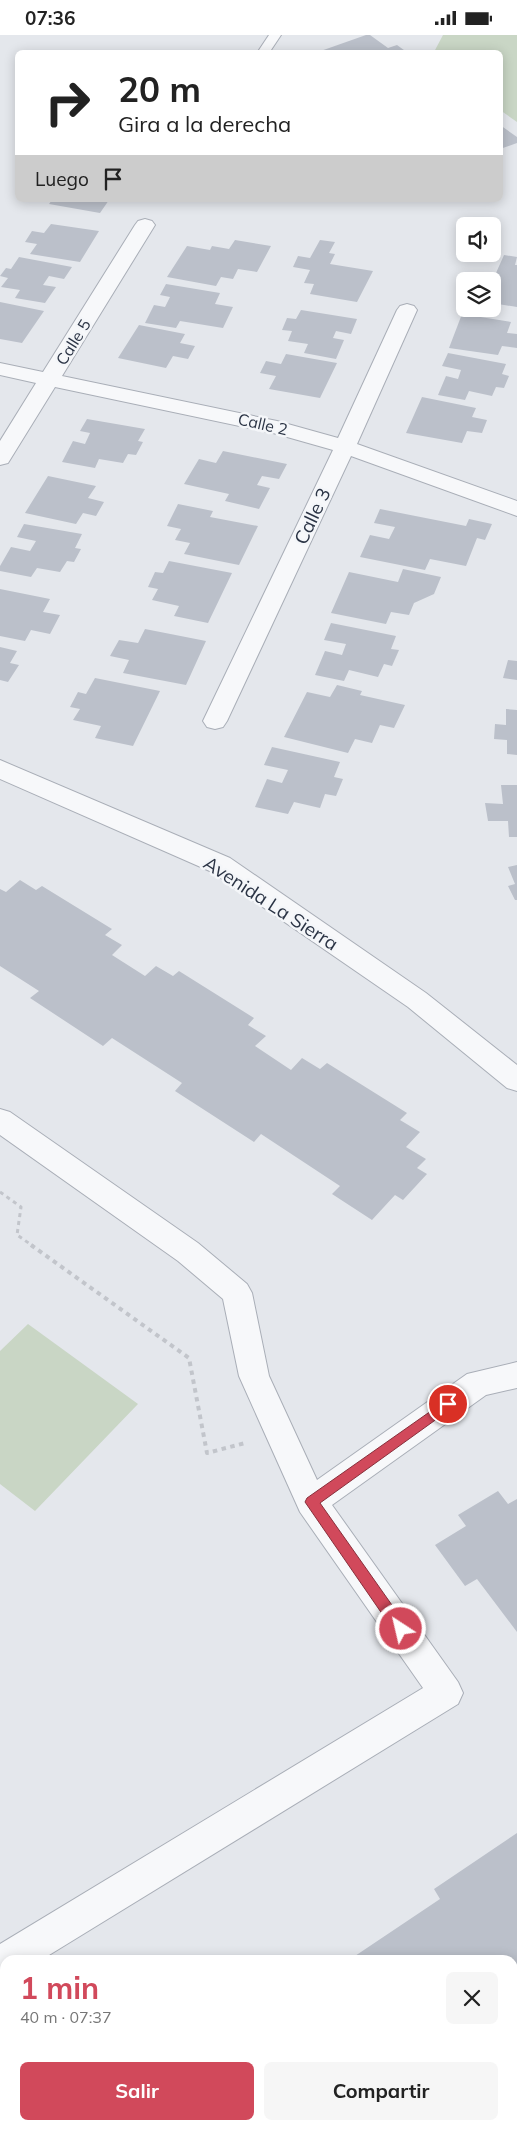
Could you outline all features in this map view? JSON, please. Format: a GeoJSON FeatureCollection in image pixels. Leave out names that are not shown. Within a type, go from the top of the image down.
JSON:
{"type":"FeatureCollection","features":[{"type":"Feature","properties":{"kind":"street","name":"Calle 5"},"geometry":{"type":"LineString","coordinates":[[0,458],[146,225]]}},
{"type":"Feature","properties":{"kind":"street","name":"Calle 3"},"geometry":{"type":"LineString","coordinates":[[216,721],[345,447],[407,310]]}},
{"type":"Feature","properties":{"kind":"street","name":"Calle 2"},"geometry":{"type":"LineString","coordinates":[[0,369],[277,427],[345,447],[486,496],[517,509]]}},
{"type":"Feature","properties":{"kind":"street","name":"Avenida La Sierra"},"geometry":{"type":"LineString","coordinates":[[0,769],[221,865],[417,1000],[517,1080]]}},
{"type":"Feature","properties":{"kind":"street"},"geometry":{"type":"LineString","coordinates":[[0,1120],[188,1252],[237,1293],[254,1376],[311,1502],[446,1693],[17,1955]]}},
{"type":"Feature","properties":{"kind":"street"},"geometry":{"type":"LineString","coordinates":[[311,1502],[478,1383],[517,1375]]}},
{"type":"Feature","properties":{"kind":"lane"},"geometry":{"type":"LineString","coordinates":[[264,50],[275,35]]}},
{"type":"Feature","properties":{"kind":"path"},"geometry":{"type":"LineString","coordinates":[[0,1192],[21,1207],[17,1235],[189,1358],[207,1453],[280,1433]]}},
{"type":"Feature","properties":{"kind":"green space"},"geometry":{"type":"Polygon","coordinates":[[[443,35],[517,35],[517,122],[503,112],[503,50],[435,50],[443,35]]]}},
{"type":"Feature","properties":{"kind":"green space"},"geometry":{"type":"Polygon","coordinates":[[[28,1324],[138,1404],[35,1511],[0,1484],[0,1351],[28,1324]]]}},
{"type":"Feature","properties":{"kind":"building"},"geometry":{"type":"Polygon","coordinates":[[[370,35],[388,48],[397,45],[404,50],[324,50],[370,35]]]}},
{"type":"Feature","properties":{"kind":"building"},"geometry":{"type":"Polygon","coordinates":[[[503,127],[517,137],[517,143],[503,148],[503,127]]]}},
{"type":"Feature","properties":{"kind":"building"},"geometry":{"type":"Polygon","coordinates":[[[50,202],[108,202],[100,213],[49,204],[50,202]]]}},
{"type":"Feature","properties":{"kind":"building"},"geometry":{"type":"Polygon","coordinates":[[[51,224],[99,231],[80,262],[30,254],[37,244],[25,242],[32,231],[44,233],[51,224]]]}},
{"type":"Feature","properties":{"kind":"building"},"geometry":{"type":"Polygon","coordinates":[[[235,240],[271,246],[257,272],[238,269],[233,279],[221,277],[216,286],[167,277],[187,246],[210,250],[212,246],[229,249],[235,240]]]}},
{"type":"Feature","properties":{"kind":"building"},"geometry":{"type":"Polygon","coordinates":[[[320,240],[335,242],[329,253],[335,254],[330,264],[373,271],[357,302],[310,294],[314,284],[304,283],[310,270],[293,267],[298,256],[310,258],[320,240]]]}},
{"type":"Feature","properties":{"kind":"building"},"geometry":{"type":"Polygon","coordinates":[[[504,255],[517,257],[515,265],[517,265],[517,307],[501,304],[501,272],[496,272],[504,255]]]}},
{"type":"Feature","properties":{"kind":"building"},"geometry":{"type":"Polygon","coordinates":[[[19,257],[72,267],[64,279],[49,276],[43,285],[56,287],[45,303],[15,298],[20,290],[1,287],[8,278],[0,276],[6,268],[11,269],[19,257]]]}},
{"type":"Feature","properties":{"kind":"building"},"geometry":{"type":"Polygon","coordinates":[[[166,284],[220,293],[215,304],[233,307],[223,328],[180,321],[176,328],[145,323],[154,305],[165,307],[170,297],[160,295],[166,284]]]}},
{"type":"Feature","properties":{"kind":"building"},"geometry":{"type":"Polygon","coordinates":[[[0,302],[44,311],[22,343],[0,339],[0,302]]]}},
{"type":"Feature","properties":{"kind":"building"},"geometry":{"type":"Polygon","coordinates":[[[301,310],[357,319],[351,334],[336,331],[333,338],[344,340],[336,359],[304,353],[308,344],[288,341],[292,331],[282,330],[287,318],[296,319],[301,310]]]}},
{"type":"Feature","properties":{"kind":"building"},"geometry":{"type":"Polygon","coordinates":[[[461,317],[480,317],[511,322],[507,333],[517,334],[517,348],[502,346],[498,355],[449,348],[461,317]]]}},
{"type":"Feature","properties":{"kind":"building"},"geometry":{"type":"Polygon","coordinates":[[[139,325],[185,334],[180,343],[195,346],[188,359],[173,356],[166,368],[118,358],[139,325]]]}},
{"type":"Feature","properties":{"kind":"building"},"geometry":{"type":"Polygon","coordinates":[[[448,353],[506,364],[502,374],[509,376],[504,388],[496,387],[492,396],[469,391],[465,400],[438,395],[446,376],[458,379],[461,370],[442,366],[448,353]]]}},
{"type":"Feature","properties":{"kind":"building"},"geometry":{"type":"Polygon","coordinates":[[[286,354],[337,363],[320,398],[269,389],[276,376],[260,373],[266,361],[281,364],[286,354]]]}},
{"type":"Feature","properties":{"kind":"building"},"geometry":{"type":"Polygon","coordinates":[[[422,397],[476,408],[472,417],[487,420],[482,433],[467,431],[462,443],[406,433],[422,397]]]}},
{"type":"Feature","properties":{"kind":"building"},"geometry":{"type":"Polygon","coordinates":[[[87,419],[145,429],[138,441],[143,442],[136,455],[128,454],[123,463],[99,459],[95,468],[62,462],[73,441],[85,444],[90,433],[80,431],[87,419]]]}},
{"type":"Feature","properties":{"kind":"building"},"geometry":{"type":"Polygon","coordinates":[[[223,451],[287,464],[279,479],[262,476],[257,485],[270,488],[259,509],[225,501],[229,494],[184,484],[199,459],[216,463],[223,451]]]}},
{"type":"Feature","properties":{"kind":"building"},"geometry":{"type":"Polygon","coordinates":[[[48,476],[96,486],[88,498],[104,502],[96,516],[83,513],[76,524],[25,513],[48,476]]]}},
{"type":"Feature","properties":{"kind":"building"},"geometry":{"type":"Polygon","coordinates":[[[178,504],[213,511],[210,517],[258,526],[239,565],[184,554],[190,543],[175,540],[181,529],[167,526],[178,504]]]}},
{"type":"Feature","properties":{"kind":"building"},"geometry":{"type":"Polygon","coordinates":[[[380,509],[466,526],[469,519],[492,524],[485,540],[477,538],[466,566],[430,559],[425,570],[360,557],[370,535],[389,539],[395,527],[374,523],[380,509]]]}},
{"type":"Feature","properties":{"kind":"building"},"geometry":{"type":"Polygon","coordinates":[[[24,524],[82,534],[75,548],[81,549],[74,562],[67,561],[60,572],[37,568],[31,577],[0,571],[0,566],[11,547],[30,551],[36,541],[17,537],[24,524]]]}},
{"type":"Feature","properties":{"kind":"building"},"geometry":{"type":"Polygon","coordinates":[[[169,561],[232,573],[208,623],[174,616],[179,606],[152,600],[158,589],[148,587],[155,572],[163,573],[169,561]]]}},
{"type":"Feature","properties":{"kind":"building"},"geometry":{"type":"Polygon","coordinates":[[[403,569],[441,577],[434,594],[414,603],[409,615],[391,612],[386,624],[331,613],[349,572],[398,582],[403,569]]]}},
{"type":"Feature","properties":{"kind":"building"},"geometry":{"type":"Polygon","coordinates":[[[0,589],[50,599],[43,612],[60,615],[50,634],[31,630],[25,641],[0,636],[0,589]]]}},
{"type":"Feature","properties":{"kind":"building"},"geometry":{"type":"Polygon","coordinates":[[[331,623],[396,636],[391,649],[399,650],[392,666],[384,664],[378,677],[349,670],[344,681],[315,675],[325,651],[342,655],[346,644],[324,640],[331,623]]]}},
{"type":"Feature","properties":{"kind":"building"},"geometry":{"type":"Polygon","coordinates":[[[145,629],[206,641],[186,685],[123,673],[129,660],[110,656],[119,640],[138,643],[145,629]]]}},
{"type":"Feature","properties":{"kind":"building"},"geometry":{"type":"Polygon","coordinates":[[[0,647],[17,651],[10,663],[19,665],[8,682],[0,680],[0,647]]]}},
{"type":"Feature","properties":{"kind":"building"},"geometry":{"type":"Polygon","coordinates":[[[508,660],[517,661],[517,680],[503,678],[508,660]]]}},
{"type":"Feature","properties":{"kind":"building"},"geometry":{"type":"Polygon","coordinates":[[[95,678],[160,691],[133,746],[95,738],[101,726],[73,720],[80,709],[70,707],[78,692],[86,694],[95,678]]]}},
{"type":"Feature","properties":{"kind":"building"},"geometry":{"type":"Polygon","coordinates":[[[337,685],[362,691],[360,695],[405,705],[394,728],[380,725],[372,743],[355,739],[348,753],[284,737],[307,692],[330,697],[337,685]]]}},
{"type":"Feature","properties":{"kind":"building"},"geometry":{"type":"Polygon","coordinates":[[[506,709],[517,710],[517,755],[507,754],[507,740],[494,739],[495,724],[506,725],[506,709]]]}},
{"type":"Feature","properties":{"kind":"building"},"geometry":{"type":"Polygon","coordinates":[[[272,747],[340,762],[334,777],[343,779],[336,796],[325,794],[320,808],[294,802],[288,814],[255,807],[267,779],[282,783],[288,770],[264,765],[272,747]]]}},
{"type":"Feature","properties":{"kind":"building"},"geometry":{"type":"Polygon","coordinates":[[[501,785],[517,785],[517,837],[509,837],[508,821],[488,821],[485,803],[503,804],[501,785]]]}},
{"type":"Feature","properties":{"kind":"building"},"geometry":{"type":"Polygon","coordinates":[[[517,865],[517,900],[515,900],[508,886],[515,884],[508,867],[517,865]]]}},
{"type":"Feature","properties":{"kind":"building"},"geometry":{"type":"Polygon","coordinates":[[[20,880],[36,890],[42,886],[112,929],[105,935],[122,945],[112,955],[145,976],[156,966],[173,976],[179,971],[254,1018],[248,1025],[266,1036],[255,1046],[291,1070],[302,1058],[320,1069],[327,1063],[407,1113],[400,1120],[420,1132],[406,1147],[426,1159],[417,1168],[427,1174],[403,1200],[395,1195],[372,1220],[332,1194],[340,1186],[261,1134],[254,1142],[175,1091],[182,1083],[112,1038],[103,1046],[30,998],[39,991],[0,966],[0,889],[6,892],[20,880]]]}},
{"type":"Feature","properties":{"kind":"building"},"geometry":{"type":"Polygon","coordinates":[[[498,1491],[508,1504],[517,1499],[517,1632],[477,1579],[465,1586],[435,1545],[466,1526],[458,1515],[498,1491]]]}},
{"type":"Feature","properties":{"kind":"building"},"geometry":{"type":"Polygon","coordinates":[[[517,1833],[517,1955],[356,1955],[440,1899],[434,1889],[517,1833]]]}},
{"type":"Feature","properties":{"kind":"route"},"geometry":{"type":"LineString","coordinates":[[401,1629],[311,1502],[448,1404]]}}]}
